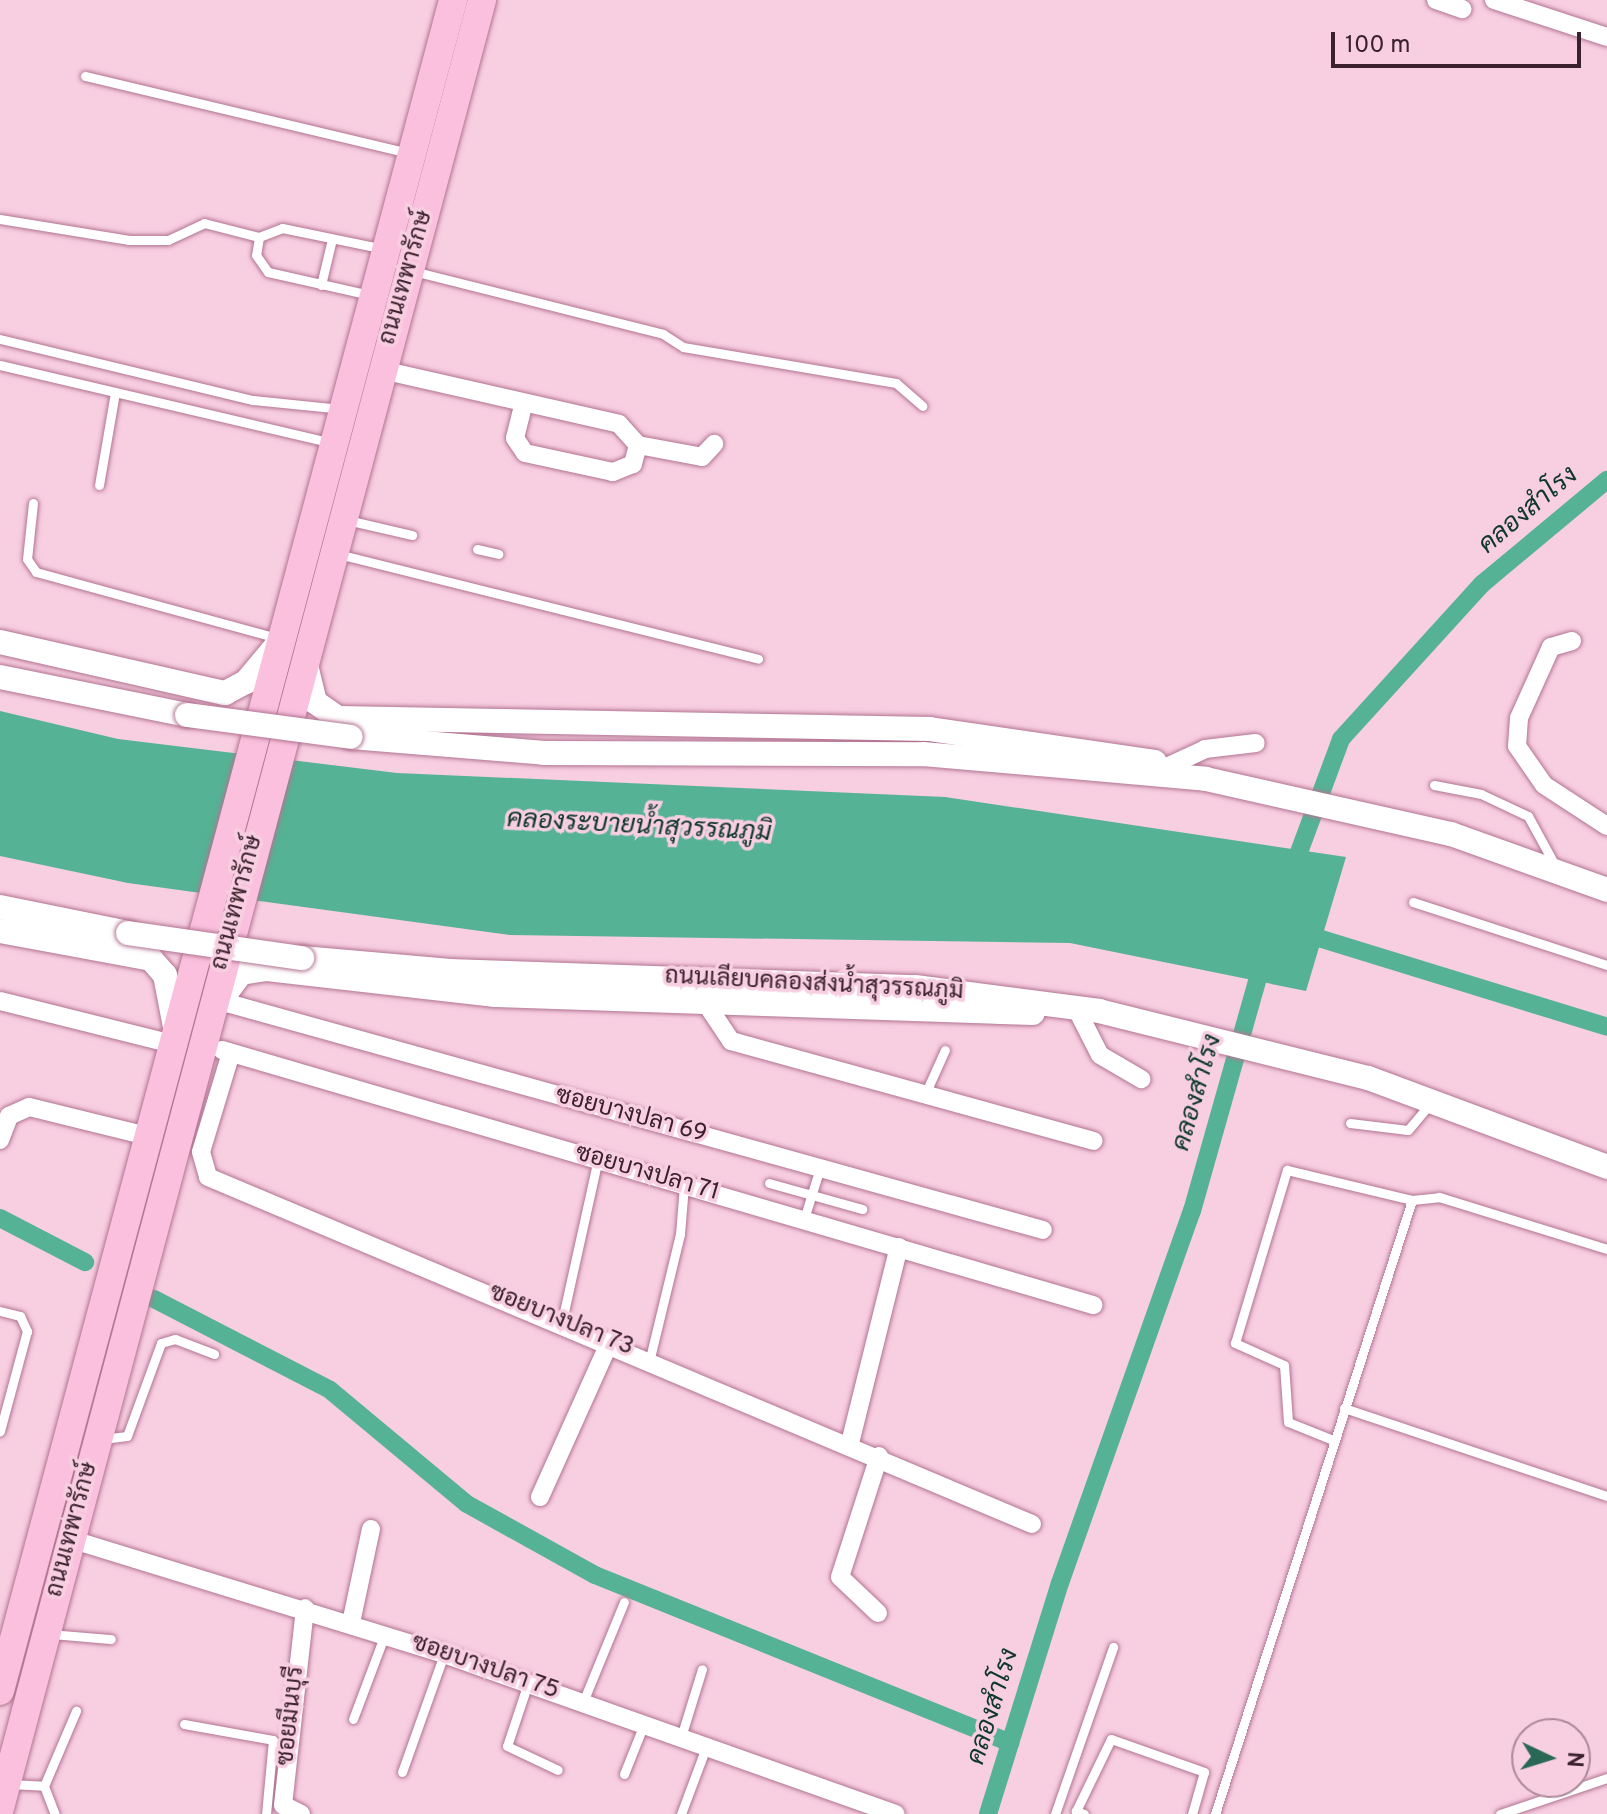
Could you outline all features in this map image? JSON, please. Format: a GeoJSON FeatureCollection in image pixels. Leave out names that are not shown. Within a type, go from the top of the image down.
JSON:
{"type":"FeatureCollection","features":[{"type":"Feature","properties":{"kind":"main road","name":"ถนนเทพารักษ์"},"geometry":{"type":"LineString","coordinates":[[1,1682],[7,1638],[147,1136],[222,964],[291,701],[286,645],[332,443],[453,0]]}},
{"type":"Feature","properties":{"kind":"main road","name":"ถนนเทพารักษ์"},"geometry":{"type":"LineString","coordinates":[[3,1796],[96,1439],[188,1037],[193,962],[262,696],[331,552],[482,0]]}},
{"type":"Feature","properties":{"kind":"main road"},"geometry":{"type":"LineString","coordinates":[[0,642],[225,693],[246,682],[286,645],[315,702],[338,718],[930,729],[1097,748],[1169,766],[1201,779]]}},
{"type":"Feature","properties":{"kind":"main road"},"geometry":{"type":"LineString","coordinates":[[0,677],[187,715],[351,737],[544,753],[923,754],[1201,779],[1451,834],[1557,869],[1607,890]]}},
{"type":"Feature","properties":{"kind":"main road","name":"ถนนเลียบคลองส่งน้ำสุวรรณภูมิ"},"geometry":{"type":"LineString","coordinates":[[0,907],[142,935],[450,971],[915,987],[1099,1012],[1368,1078],[1607,1167]]}},
{"type":"Feature","properties":{"kind":"main road"},"geometry":{"type":"LineString","coordinates":[[0,931],[151,959],[165,975],[188,1037],[241,973],[267,969],[388,987],[705,1002],[1099,1012]]}},
{"type":"Feature","properties":{"kind":"street"},"geometry":{"type":"LineString","coordinates":[[1436,0],[1462,9]]}},
{"type":"Feature","properties":{"kind":"street"},"geometry":{"type":"LineString","coordinates":[[1494,0],[1607,37]]}},
{"type":"Feature","properties":{"kind":"street"},"geometry":{"type":"LineString","coordinates":[[382,370],[619,424],[638,445],[702,457],[714,444]]}},
{"type":"Feature","properties":{"kind":"street"},"geometry":{"type":"LineString","coordinates":[[524,403],[515,438],[525,453],[624,471],[638,445]]}},
{"type":"Feature","properties":{"kind":"street"},"geometry":{"type":"LineString","coordinates":[[1572,641],[1551,647],[1519,718],[1517,746],[1544,785],[1607,826]]}},
{"type":"Feature","properties":{"kind":"street"},"geometry":{"type":"LineString","coordinates":[[1169,766],[1205,749],[1256,743]]}},
{"type":"Feature","properties":{"kind":"street","name":"ซอยบางปลา 71"},"geometry":{"type":"LineString","coordinates":[[0,1001],[188,1037],[231,1053],[1093,1305]]}},
{"type":"Feature","properties":{"kind":"street","name":"ซอยบางปลา 69"},"geometry":{"type":"LineString","coordinates":[[220,1001],[1043,1230]]}},
{"type":"Feature","properties":{"kind":"street"},"geometry":{"type":"LineString","coordinates":[[705,1002],[731,1041],[926,1092],[1093,1141]]}},
{"type":"Feature","properties":{"kind":"street"},"geometry":{"type":"LineString","coordinates":[[1099,1012],[1100,1055],[1141,1079]]}},
{"type":"Feature","properties":{"kind":"street","name":"ซอยบางปลา 73"},"geometry":{"type":"LineString","coordinates":[[231,1053],[201,1171],[610,1341],[1032,1524]]}},
{"type":"Feature","properties":{"kind":"street"},"geometry":{"type":"LineString","coordinates":[[0,1140],[9,1116],[29,1107],[147,1136]]}},
{"type":"Feature","properties":{"kind":"street"},"geometry":{"type":"LineString","coordinates":[[850,1443],[899,1247]]}},
{"type":"Feature","properties":{"kind":"street"},"geometry":{"type":"LineString","coordinates":[[540,1497],[610,1341]]}},
{"type":"Feature","properties":{"kind":"street"},"geometry":{"type":"LineString","coordinates":[[878,1613],[840,1577],[879,1456]]}},
{"type":"Feature","properties":{"kind":"street"},"geometry":{"type":"LineString","coordinates":[[351,1623],[371,1529]]}},
{"type":"Feature","properties":{"kind":"street","name":"ซอยบางปลา 75"},"geometry":{"type":"LineString","coordinates":[[70,1539],[385,1634],[895,1814]]}},
{"type":"Feature","properties":{"kind":"street","name":"ซอยมีนบุรี"},"geometry":{"type":"LineString","coordinates":[[301,1814],[283,1810],[305,1608]]}},
{"type":"Feature","properties":{"kind":"lane"},"geometry":{"type":"LineString","coordinates":[[85,76],[411,154]]}},
{"type":"Feature","properties":{"kind":"lane"},"geometry":{"type":"LineString","coordinates":[[0,219],[129,240],[168,240],[204,223],[259,237],[282,228],[385,249]]}},
{"type":"Feature","properties":{"kind":"lane"},"geometry":{"type":"LineString","coordinates":[[259,237],[256,255],[268,272],[372,296]]}},
{"type":"Feature","properties":{"kind":"lane"},"geometry":{"type":"LineString","coordinates":[[321,285],[332,239]]}},
{"type":"Feature","properties":{"kind":"lane"},"geometry":{"type":"LineString","coordinates":[[409,270],[663,334],[683,347],[896,383],[922,406]]}},
{"type":"Feature","properties":{"kind":"lane"},"geometry":{"type":"LineString","coordinates":[[0,339],[253,400],[341,409]]}},
{"type":"Feature","properties":{"kind":"lane"},"geometry":{"type":"LineString","coordinates":[[0,365],[332,443]]}},
{"type":"Feature","properties":{"kind":"lane"},"geometry":{"type":"LineString","coordinates":[[99,485],[115,392]]}},
{"type":"Feature","properties":{"kind":"lane"},"geometry":{"type":"LineString","coordinates":[[33,503],[27,559],[36,572],[286,645]]}},
{"type":"Feature","properties":{"kind":"lane"},"geometry":{"type":"LineString","coordinates":[[340,518],[412,535]]}},
{"type":"Feature","properties":{"kind":"lane"},"geometry":{"type":"LineString","coordinates":[[477,549],[498,554]]}},
{"type":"Feature","properties":{"kind":"lane"},"geometry":{"type":"LineString","coordinates":[[331,552],[758,659]]}},
{"type":"Feature","properties":{"kind":"lane"},"geometry":{"type":"LineString","coordinates":[[1434,785],[1481,794],[1528,816],[1557,869]]}},
{"type":"Feature","properties":{"kind":"lane"},"geometry":{"type":"LineString","coordinates":[[1413,902],[1607,965]]}},
{"type":"Feature","properties":{"kind":"lane"},"geometry":{"type":"LineString","coordinates":[[926,1092],[945,1050]]}},
{"type":"Feature","properties":{"kind":"lane"},"geometry":{"type":"LineString","coordinates":[[1350,1123],[1408,1130],[1431,1101]]}},
{"type":"Feature","properties":{"kind":"lane"},"geometry":{"type":"LineString","coordinates":[[562,1321],[598,1159]]}},
{"type":"Feature","properties":{"kind":"lane"},"geometry":{"type":"LineString","coordinates":[[804,1219],[820,1168]]}},
{"type":"Feature","properties":{"kind":"lane"},"geometry":{"type":"LineString","coordinates":[[1333,1440],[1288,1422],[1284,1365],[1235,1343],[1282,1175],[1304,1169],[1412,1200],[1439,1197],[1607,1249]]}},
{"type":"Feature","properties":{"kind":"lane"},"geometry":{"type":"LineString","coordinates":[[769,1183],[862,1209]]}},
{"type":"Feature","properties":{"kind":"lane"},"geometry":{"type":"LineString","coordinates":[[650,1358],[680,1234],[684,1185]]}},
{"type":"Feature","properties":{"kind":"lane"},"geometry":{"type":"LineString","coordinates":[[1215,1814],[1412,1200]]}},
{"type":"Feature","properties":{"kind":"lane"},"geometry":{"type":"LineString","coordinates":[[0,1311],[20,1316],[27,1331],[0,1431]]}},
{"type":"Feature","properties":{"kind":"lane"},"geometry":{"type":"LineString","coordinates":[[96,1439],[127,1436],[161,1343],[175,1339],[214,1354]]}},
{"type":"Feature","properties":{"kind":"lane"},"geometry":{"type":"LineString","coordinates":[[1344,1408],[1607,1496]]}},
{"type":"Feature","properties":{"kind":"lane"},"geometry":{"type":"LineString","coordinates":[[583,1702],[624,1602]]}},
{"type":"Feature","properties":{"kind":"lane"},"geometry":{"type":"LineString","coordinates":[[45,1633],[111,1639]]}},
{"type":"Feature","properties":{"kind":"lane"},"geometry":{"type":"LineString","coordinates":[[353,1719],[385,1634]]}},
{"type":"Feature","properties":{"kind":"lane"},"geometry":{"type":"LineString","coordinates":[[1055,1814],[1113,1647]]}},
{"type":"Feature","properties":{"kind":"lane"},"geometry":{"type":"LineString","coordinates":[[402,1772],[444,1654]]}},
{"type":"Feature","properties":{"kind":"lane"},"geometry":{"type":"LineString","coordinates":[[681,1737],[702,1669]]}},
{"type":"Feature","properties":{"kind":"lane"},"geometry":{"type":"LineString","coordinates":[[528,1683],[507,1746],[558,1770]]}},
{"type":"Feature","properties":{"kind":"lane"},"geometry":{"type":"LineString","coordinates":[[55,1814],[44,1786],[76,1711]]}},
{"type":"Feature","properties":{"kind":"lane"},"geometry":{"type":"LineString","coordinates":[[184,1724],[273,1740],[266,1814]]}},
{"type":"Feature","properties":{"kind":"lane"},"geometry":{"type":"LineString","coordinates":[[624,1774],[644,1724]]}},
{"type":"Feature","properties":{"kind":"lane"},"geometry":{"type":"LineString","coordinates":[[1084,1814],[1076,1811],[1111,1739],[1204,1772],[1192,1814]]}},
{"type":"Feature","properties":{"kind":"lane"},"geometry":{"type":"LineString","coordinates":[[681,1814],[706,1747]]}},
{"type":"Feature","properties":{"kind":"lane"},"geometry":{"type":"LineString","coordinates":[[1500,1814],[1607,1778]]}},
{"type":"Feature","properties":{"kind":"lane"},"geometry":{"type":"LineString","coordinates":[[1203,1783],[1222,1792]]}},
{"type":"Feature","properties":{"kind":"lane"},"geometry":{"type":"LineString","coordinates":[[3,1796],[44,1786]]}},
{"type":"Feature","properties":{"kind":"water","name":"คลองระบายน้ำสุวรรณภูมิ"},"geometry":{"type":"Polygon","coordinates":[[[0,711],[118,739],[397,773],[945,797],[1346,857],[1306,991],[1070,943],[510,935],[128,883],[0,856],[0,711]]]}},
{"type":"Feature","properties":{"kind":"waterway","name":"คลองสำโรง"},"geometry":{"type":"LineString","coordinates":[[1292,871],[1341,739],[1482,584],[1607,480]]}},
{"type":"Feature","properties":{"kind":"waterway"},"geometry":{"type":"LineString","coordinates":[[1299,932],[1607,1027]]}},
{"type":"Feature","properties":{"kind":"waterway","name":"คลองสำโรง"},"geometry":{"type":"LineString","coordinates":[[988,1814],[1060,1583],[1192,1211],[1264,956]]}},
{"type":"Feature","properties":{"kind":"waterway"},"geometry":{"type":"LineString","coordinates":[[0,1218],[85,1262]]}},
{"type":"Feature","properties":{"kind":"waterway"},"geometry":{"type":"LineString","coordinates":[[154,1299],[330,1390],[467,1504],[595,1575],[1010,1743]]}}]}
